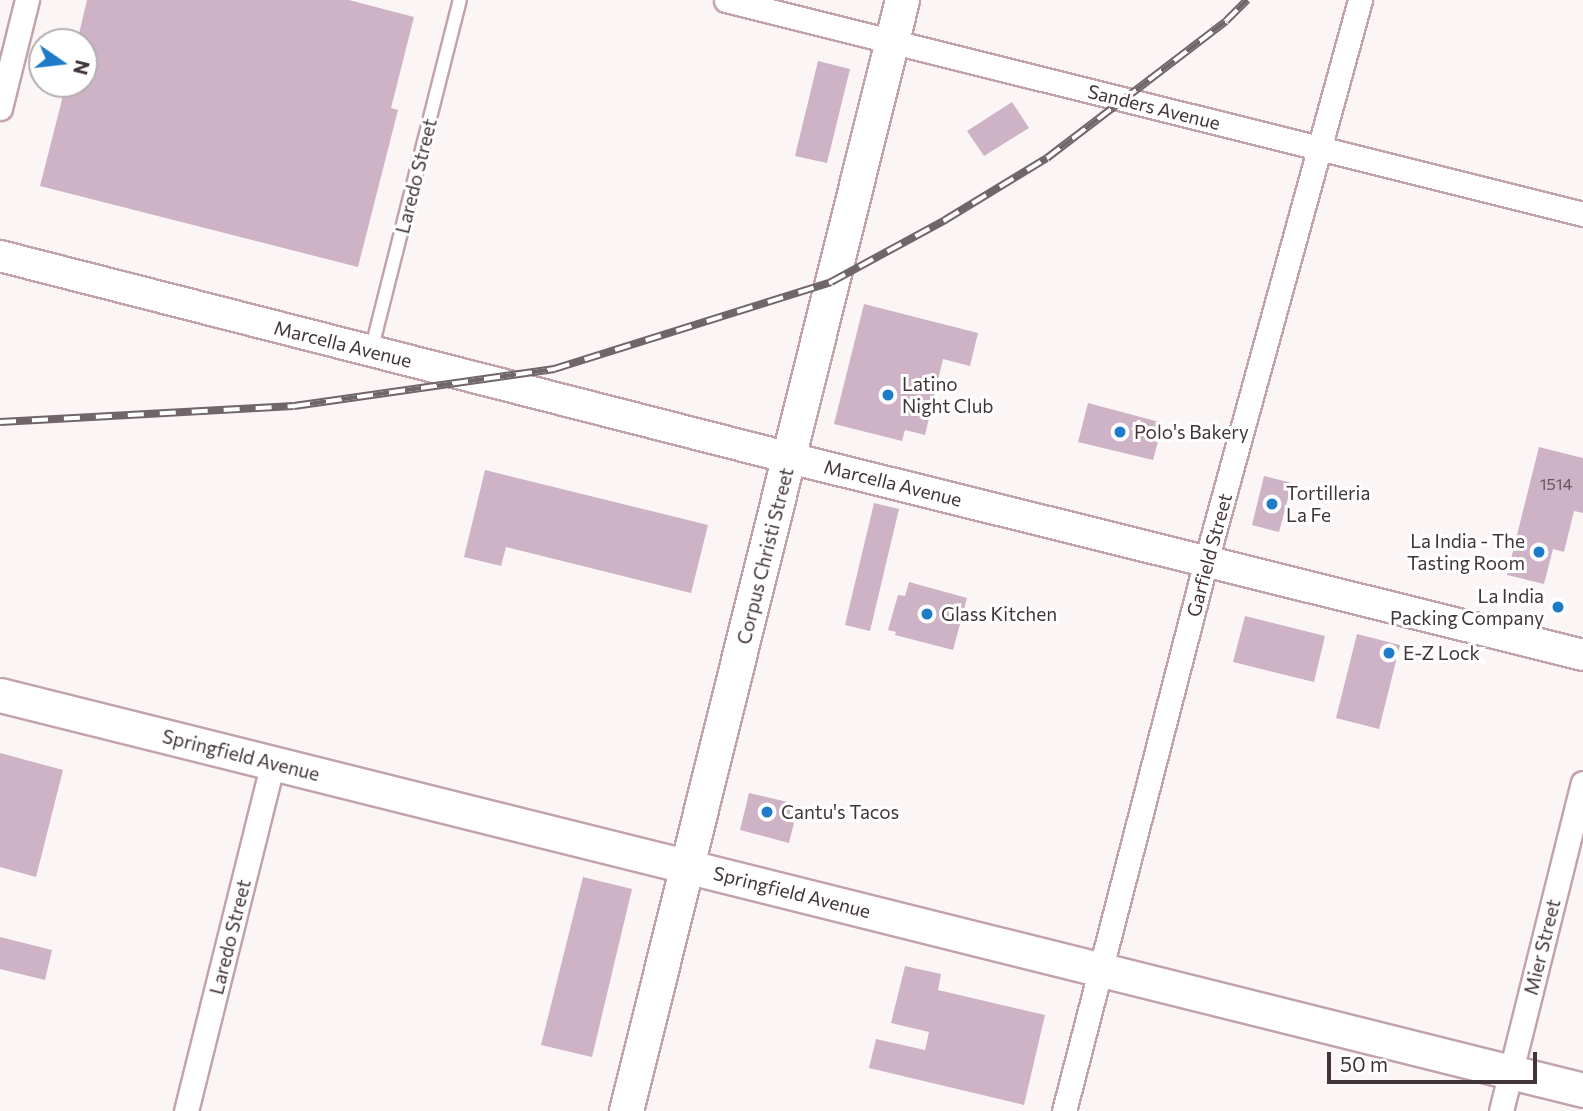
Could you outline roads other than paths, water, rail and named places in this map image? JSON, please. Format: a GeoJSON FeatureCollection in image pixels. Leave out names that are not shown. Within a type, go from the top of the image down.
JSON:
{"type":"FeatureCollection","features":[{"type":"Feature","properties":{"kind":"main road","name":"Corpus Christi Street"},"geometry":{"type":"LineString","coordinates":[[626,1111],[902,0]]}},
{"type":"Feature","properties":{"kind":"main road","name":"Springfield Avenue"},"geometry":{"type":"LineString","coordinates":[[0,695],[1583,1090]]}},
{"type":"Feature","properties":{"kind":"street"},"geometry":{"type":"LineString","coordinates":[[0,108],[27,0]]}},
{"type":"Feature","properties":{"kind":"street","name":"Sanders Avenue"},"geometry":{"type":"LineString","coordinates":[[726,0],[1583,214]]}},
{"type":"Feature","properties":{"kind":"street","name":"Garfield Street"},"geometry":{"type":"LineString","coordinates":[[1064,1111],[1206,561],[1360,0]]}},
{"type":"Feature","properties":{"kind":"street","name":"Marcella Avenue"},"geometry":{"type":"LineString","coordinates":[[0,256],[790,457],[1583,654]]}},
{"type":"Feature","properties":{"kind":"street","name":"Laredo Street"},"geometry":{"type":"LineString","coordinates":[[186,1111],[273,764]]}},
{"type":"Feature","properties":{"kind":"street","name":"Mier Street"},"geometry":{"type":"LineString","coordinates":[[1501,1111],[1583,783]]}},
{"type":"Feature","properties":{"kind":"lane","name":"Laredo Street"},"geometry":{"type":"LineString","coordinates":[[371,351],[460,0]]}},
{"type":"Feature","properties":{"kind":"railway"},"geometry":{"type":"LineString","coordinates":[[0,422],[294,406],[554,369],[831,282],[945,220],[1047,158],[1226,21],[1247,0]]}},
{"type":"Feature","properties":{"kind":"place","name":"Latino Night Club"},"geometry":{"type":"Point","coordinates":[888,395]}},
{"type":"Feature","properties":{"kind":"place","name":"Polo's Bakery"},"geometry":{"type":"Point","coordinates":[1120,432]}},
{"type":"Feature","properties":{"kind":"place","name":"Tortilleria La Fe"},"geometry":{"type":"Point","coordinates":[1272,504]}},
{"type":"Feature","properties":{"kind":"place","name":"La India - The Tasting Room"},"geometry":{"type":"Point","coordinates":[1539,552]}},
{"type":"Feature","properties":{"kind":"place","name":"La India Packing Company"},"geometry":{"type":"Point","coordinates":[1558,607]}},
{"type":"Feature","properties":{"kind":"place","name":"Glass Kitchen"},"geometry":{"type":"Point","coordinates":[927,614]}},
{"type":"Feature","properties":{"kind":"place","name":"E-Z Lock"},"geometry":{"type":"Point","coordinates":[1389,653]}},
{"type":"Feature","properties":{"kind":"place","name":"Cantu's Tacos"},"geometry":{"type":"Point","coordinates":[767,812]}}]}
